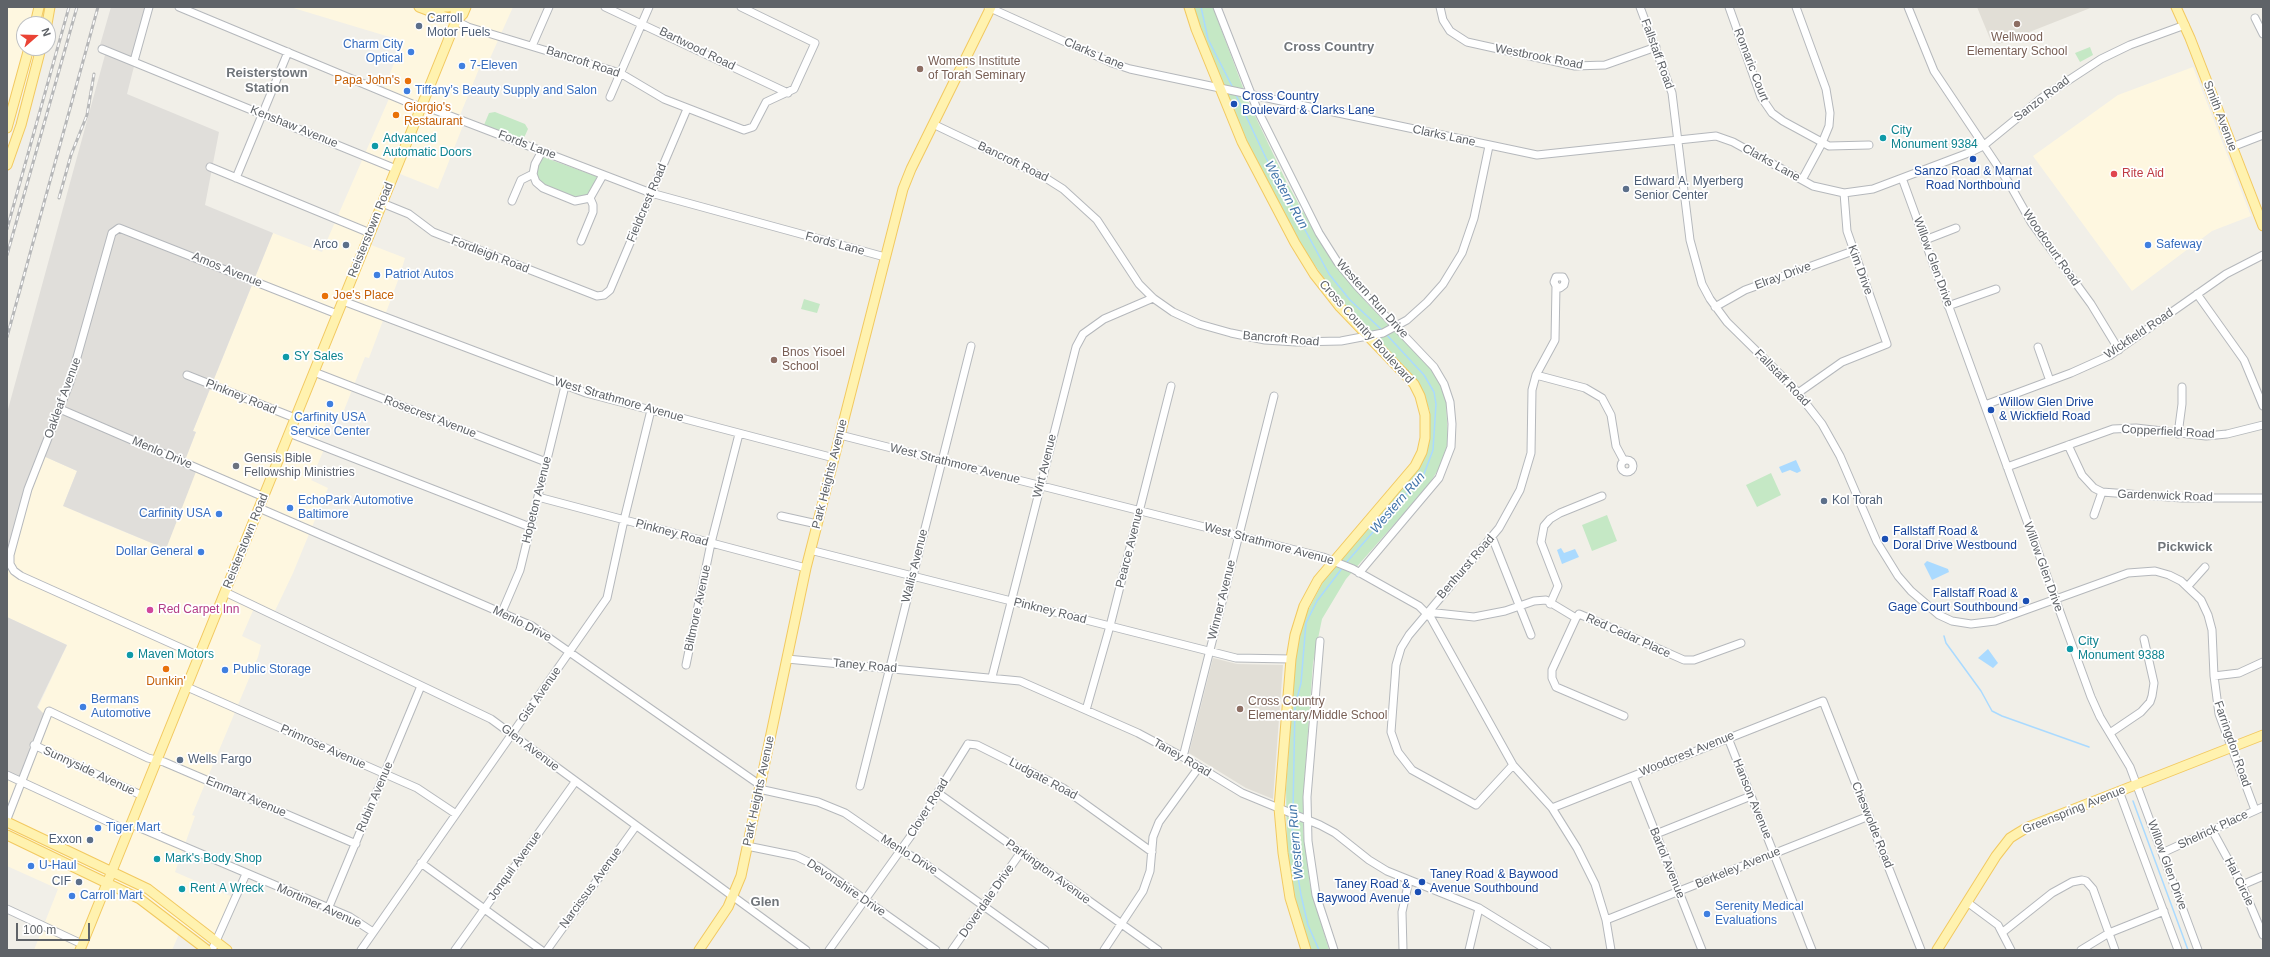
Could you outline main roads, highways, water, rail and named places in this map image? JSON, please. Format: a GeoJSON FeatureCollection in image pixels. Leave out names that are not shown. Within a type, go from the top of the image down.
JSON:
{"type":"FeatureCollection","features":[{"type":"Feature","properties":{"kind":"main road"},"geometry":{"type":"LineString","coordinates":[[419,7],[456,21]]}},
{"type":"Feature","properties":{"kind":"main road"},"geometry":{"type":"LineString","coordinates":[[439,7],[448,7]]}},
{"type":"Feature","properties":{"kind":"main road","name":"Reisterstown Road"},"geometry":{"type":"LineString","coordinates":[[456,21],[455,11],[457,7]]}},
{"type":"Feature","properties":{"kind":"main road","name":"Reisterstown Road"},"geometry":{"type":"LineString","coordinates":[[81,947],[421,106],[456,21],[463,14],[466,7]]}},
{"type":"Feature","properties":{"kind":"main road","name":"Park Heights Avenue"},"geometry":{"type":"LineString","coordinates":[[699,950],[722,918],[733,898],[741,876],[810,550],[885,258],[908,176],[990,7]]}},
{"type":"Feature","properties":{"kind":"main road","name":"Cross Country Boulevard"},"geometry":{"type":"LineString","coordinates":[[1189,7],[1224,89],[1251,161],[1304,258],[1336,302],[1373,336],[1418,391],[1425,415],[1425,438],[1419,459],[1410,473],[1337,562],[1313,588],[1304,606],[1295,635],[1291,660],[1282,848],[1290,898],[1306,950]]}},
{"type":"Feature","properties":{"kind":"main road","name":"Smith Avenue"},"geometry":{"type":"LineString","coordinates":[[2176,7],[2185,25],[2263,226]]}},
{"type":"Feature","properties":{"kind":"main road"},"geometry":{"type":"LineString","coordinates":[[7,128],[27,56]]}},
{"type":"Feature","properties":{"kind":"main road"},"geometry":{"type":"LineString","coordinates":[[7,166],[21,125],[39,56]]}},
{"type":"Feature","properties":{"kind":"main road","name":"Greenspring Avenue"},"geometry":{"type":"LineString","coordinates":[[1936,950],[2004,845],[2018,833],[2119,791],[2263,735]]}},
{"type":"Feature","properties":{"kind":"main road"},"geometry":{"type":"LineString","coordinates":[[7,822],[112,871],[148,890],[214,946],[227,950]]}},
{"type":"Feature","properties":{"kind":"main road"},"geometry":{"type":"LineString","coordinates":[[7,835],[107,882],[147,904],[207,950]]}},
{"type":"Feature","properties":{"kind":"water"},"geometry":{"type":"Polygon","coordinates":[[[1796,460],[1801,471],[1797,473],[1790,470],[1782,473],[1779,467],[1796,460]]]}},
{"type":"Feature","properties":{"kind":"water"},"geometry":{"type":"Polygon","coordinates":[[[1561,548],[1564,553],[1575,549],[1579,557],[1562,564],[1557,550],[1561,548]]]}},
{"type":"Feature","properties":{"kind":"water"},"geometry":{"type":"Polygon","coordinates":[[[1927,561],[1948,569],[1949,572],[1932,580],[1924,564],[1927,561]]]}},
{"type":"Feature","properties":{"kind":"water"},"geometry":{"type":"Polygon","coordinates":[[[1988,649],[1998,663],[1993,668],[1978,658],[1988,649]]]}},
{"type":"Feature","properties":{"kind":"waterway","name":"Western Run"},"geometry":{"type":"LineString","coordinates":[[1201,7],[1208,39],[1233,88]]}},
{"type":"Feature","properties":{"kind":"waterway","name":"Western Run"},"geometry":{"type":"LineString","coordinates":[[1235,93],[1266,158],[1329,274],[1350,300],[1383,331]]}},
{"type":"Feature","properties":{"kind":"waterway","name":"Western Run"},"geometry":{"type":"LineString","coordinates":[[1345,564],[1424,474],[1433,450],[1436,404],[1434,392],[1424,375],[1386,334]]}},
{"type":"Feature","properties":{"kind":"waterway","name":"Western Run"},"geometry":{"type":"LineString","coordinates":[[1293,811],[1295,706],[1301,683],[1306,623],[1317,601],[1343,567]]}},
{"type":"Feature","properties":{"kind":"waterway"},"geometry":{"type":"LineString","coordinates":[[1944,636],[1946,643],[1981,691],[1992,711],[2002,716],[2089,747]]}},
{"type":"Feature","properties":{"kind":"waterway"},"geometry":{"type":"LineString","coordinates":[[2133,801],[2188,950]]}},
{"type":"Feature","properties":{"kind":"waterway","name":"Western Run"},"geometry":{"type":"LineString","coordinates":[[1292,816],[1293,847],[1301,895],[1308,925],[1319,950]]}},
{"type":"Feature","properties":{"kind":"railway"},"geometry":{"type":"LineString","coordinates":[[7,229],[69,7]]}},
{"type":"Feature","properties":{"kind":"railway"},"geometry":{"type":"LineString","coordinates":[[7,255],[77,7]]}},
{"type":"Feature","properties":{"kind":"railway"},"geometry":{"type":"LineString","coordinates":[[7,337],[98,7]]}},
{"type":"Feature","properties":{"kind":"railway"},"geometry":{"type":"LineString","coordinates":[[59,198],[71,155],[87,115],[94,74]]}},
{"type":"Feature","properties":{"kind":"place","name":"Wellwood Elementary School"},"geometry":{"type":"Point","coordinates":[2017,24]}},
{"type":"Feature","properties":{"kind":"place","name":"Carroll Motor Fuels"},"geometry":{"type":"Point","coordinates":[419,26]}},
{"type":"Feature","properties":{"kind":"place","name":"Charm City Optical"},"geometry":{"type":"Point","coordinates":[411,52]}},
{"type":"Feature","properties":{"kind":"place","name":"7-Eleven"},"geometry":{"type":"Point","coordinates":[462,66]}},
{"type":"Feature","properties":{"kind":"place","name":"Womens Institute of Torah Seminary"},"geometry":{"type":"Point","coordinates":[920,69]}},
{"type":"Feature","properties":{"kind":"place","name":"Papa John's"},"geometry":{"type":"Point","coordinates":[408,81]}},
{"type":"Feature","properties":{"kind":"place","name":"Tiffany’s Beauty Supply and Salon"},"geometry":{"type":"Point","coordinates":[407,91]}},
{"type":"Feature","properties":{"kind":"place","name":"Cross Country Boulevard & Clarks Lane"},"geometry":{"type":"Point","coordinates":[1234,104]}},
{"type":"Feature","properties":{"kind":"place","name":"Giorgio's Restaurant"},"geometry":{"type":"Point","coordinates":[396,115]}},
{"type":"Feature","properties":{"kind":"place","name":"City Monument 9384"},"geometry":{"type":"Point","coordinates":[1883,138]}},
{"type":"Feature","properties":{"kind":"place","name":"Advanced Automatic Doors"},"geometry":{"type":"Point","coordinates":[375,146]}},
{"type":"Feature","properties":{"kind":"place","name":"Sanzo Road & Marnat Road Northbound"},"geometry":{"type":"Point","coordinates":[1973,159]}},
{"type":"Feature","properties":{"kind":"place","name":"Rite Aid"},"geometry":{"type":"Point","coordinates":[2114,174]}},
{"type":"Feature","properties":{"kind":"place","name":"Edward A. Myerberg Senior Center"},"geometry":{"type":"Point","coordinates":[1626,189]}},
{"type":"Feature","properties":{"kind":"place","name":"Arco"},"geometry":{"type":"Point","coordinates":[346,245]}},
{"type":"Feature","properties":{"kind":"place","name":"Safeway"},"geometry":{"type":"Point","coordinates":[2148,245]}},
{"type":"Feature","properties":{"kind":"place","name":"Patriot Autos"},"geometry":{"type":"Point","coordinates":[377,275]}},
{"type":"Feature","properties":{"kind":"place","name":"Joe's Place"},"geometry":{"type":"Point","coordinates":[325,296]}},
{"type":"Feature","properties":{"kind":"place","name":"SY Sales"},"geometry":{"type":"Point","coordinates":[286,357]}},
{"type":"Feature","properties":{"kind":"place","name":"Bnos Yisoel School"},"geometry":{"type":"Point","coordinates":[774,360]}},
{"type":"Feature","properties":{"kind":"place","name":"Carfinity USA Service Center"},"geometry":{"type":"Point","coordinates":[330,404]}},
{"type":"Feature","properties":{"kind":"place","name":"Willow Glen Drive & Wickfield Road"},"geometry":{"type":"Point","coordinates":[1991,410]}},
{"type":"Feature","properties":{"kind":"place","name":"Gensis Bible Fellowship Ministries"},"geometry":{"type":"Point","coordinates":[236,466]}},
{"type":"Feature","properties":{"kind":"place","name":"Kol Torah"},"geometry":{"type":"Point","coordinates":[1824,501]}},
{"type":"Feature","properties":{"kind":"place","name":"EchoPark Automotive Baltimore"},"geometry":{"type":"Point","coordinates":[290,508]}},
{"type":"Feature","properties":{"kind":"place","name":"Carfinity USA"},"geometry":{"type":"Point","coordinates":[219,514]}},
{"type":"Feature","properties":{"kind":"place","name":"Fallstaff Road & Doral Drive Westbound"},"geometry":{"type":"Point","coordinates":[1885,539]}},
{"type":"Feature","properties":{"kind":"place","name":"Dollar General"},"geometry":{"type":"Point","coordinates":[201,552]}},
{"type":"Feature","properties":{"kind":"place","name":"Fallstaff Road & Gage Court Southbound"},"geometry":{"type":"Point","coordinates":[2026,601]}},
{"type":"Feature","properties":{"kind":"place","name":"Red Carpet Inn"},"geometry":{"type":"Point","coordinates":[150,610]}},
{"type":"Feature","properties":{"kind":"place","name":"City Monument 9388"},"geometry":{"type":"Point","coordinates":[2070,649]}},
{"type":"Feature","properties":{"kind":"place","name":"Maven Motors"},"geometry":{"type":"Point","coordinates":[130,655]}},
{"type":"Feature","properties":{"kind":"place","name":"Dunkin'"},"geometry":{"type":"Point","coordinates":[166,669]}},
{"type":"Feature","properties":{"kind":"place","name":"Public Storage"},"geometry":{"type":"Point","coordinates":[225,670]}},
{"type":"Feature","properties":{"kind":"place","name":"Bermans Automotive"},"geometry":{"type":"Point","coordinates":[83,707]}},
{"type":"Feature","properties":{"kind":"place","name":"Cross Country Elementary/Middle School"},"geometry":{"type":"Point","coordinates":[1240,709]}},
{"type":"Feature","properties":{"kind":"place","name":"Wells Fargo"},"geometry":{"type":"Point","coordinates":[180,760]}},
{"type":"Feature","properties":{"kind":"place","name":"Tiger Mart"},"geometry":{"type":"Point","coordinates":[98,828]}},
{"type":"Feature","properties":{"kind":"place","name":"Exxon"},"geometry":{"type":"Point","coordinates":[90,840]}},
{"type":"Feature","properties":{"kind":"place","name":"Mark's Body Shop"},"geometry":{"type":"Point","coordinates":[157,859]}},
{"type":"Feature","properties":{"kind":"place","name":"U-Haul"},"geometry":{"type":"Point","coordinates":[31,866]}},
{"type":"Feature","properties":{"kind":"place","name":"CIF"},"geometry":{"type":"Point","coordinates":[79,882]}},
{"type":"Feature","properties":{"kind":"place","name":"Taney Road & Baywood Avenue Southbound"},"geometry":{"type":"Point","coordinates":[1422,882]}},
{"type":"Feature","properties":{"kind":"place","name":"Rent A Wreck"},"geometry":{"type":"Point","coordinates":[182,889]}},
{"type":"Feature","properties":{"kind":"place","name":"Taney Road & Baywood Avenue"},"geometry":{"type":"Point","coordinates":[1418,892]}},
{"type":"Feature","properties":{"kind":"place","name":"Carroll Mart"},"geometry":{"type":"Point","coordinates":[72,896]}},
{"type":"Feature","properties":{"kind":"place","name":"Serenity Medical Evaluations"},"geometry":{"type":"Point","coordinates":[1707,914]}},
{"type":"Feature","properties":{"kind":"district","name":"Cross Country"},"geometry":{"type":"Point","coordinates":[1329,47]}},
{"type":"Feature","properties":{"kind":"district","name":"Reisterstown Station"},"geometry":{"type":"Point","coordinates":[267,80]}},
{"type":"Feature","properties":{"kind":"district","name":"Pickwick"},"geometry":{"type":"Point","coordinates":[2185,547]}},
{"type":"Feature","properties":{"kind":"district","name":"Glen"},"geometry":{"type":"Point","coordinates":[765,902]}}]}
